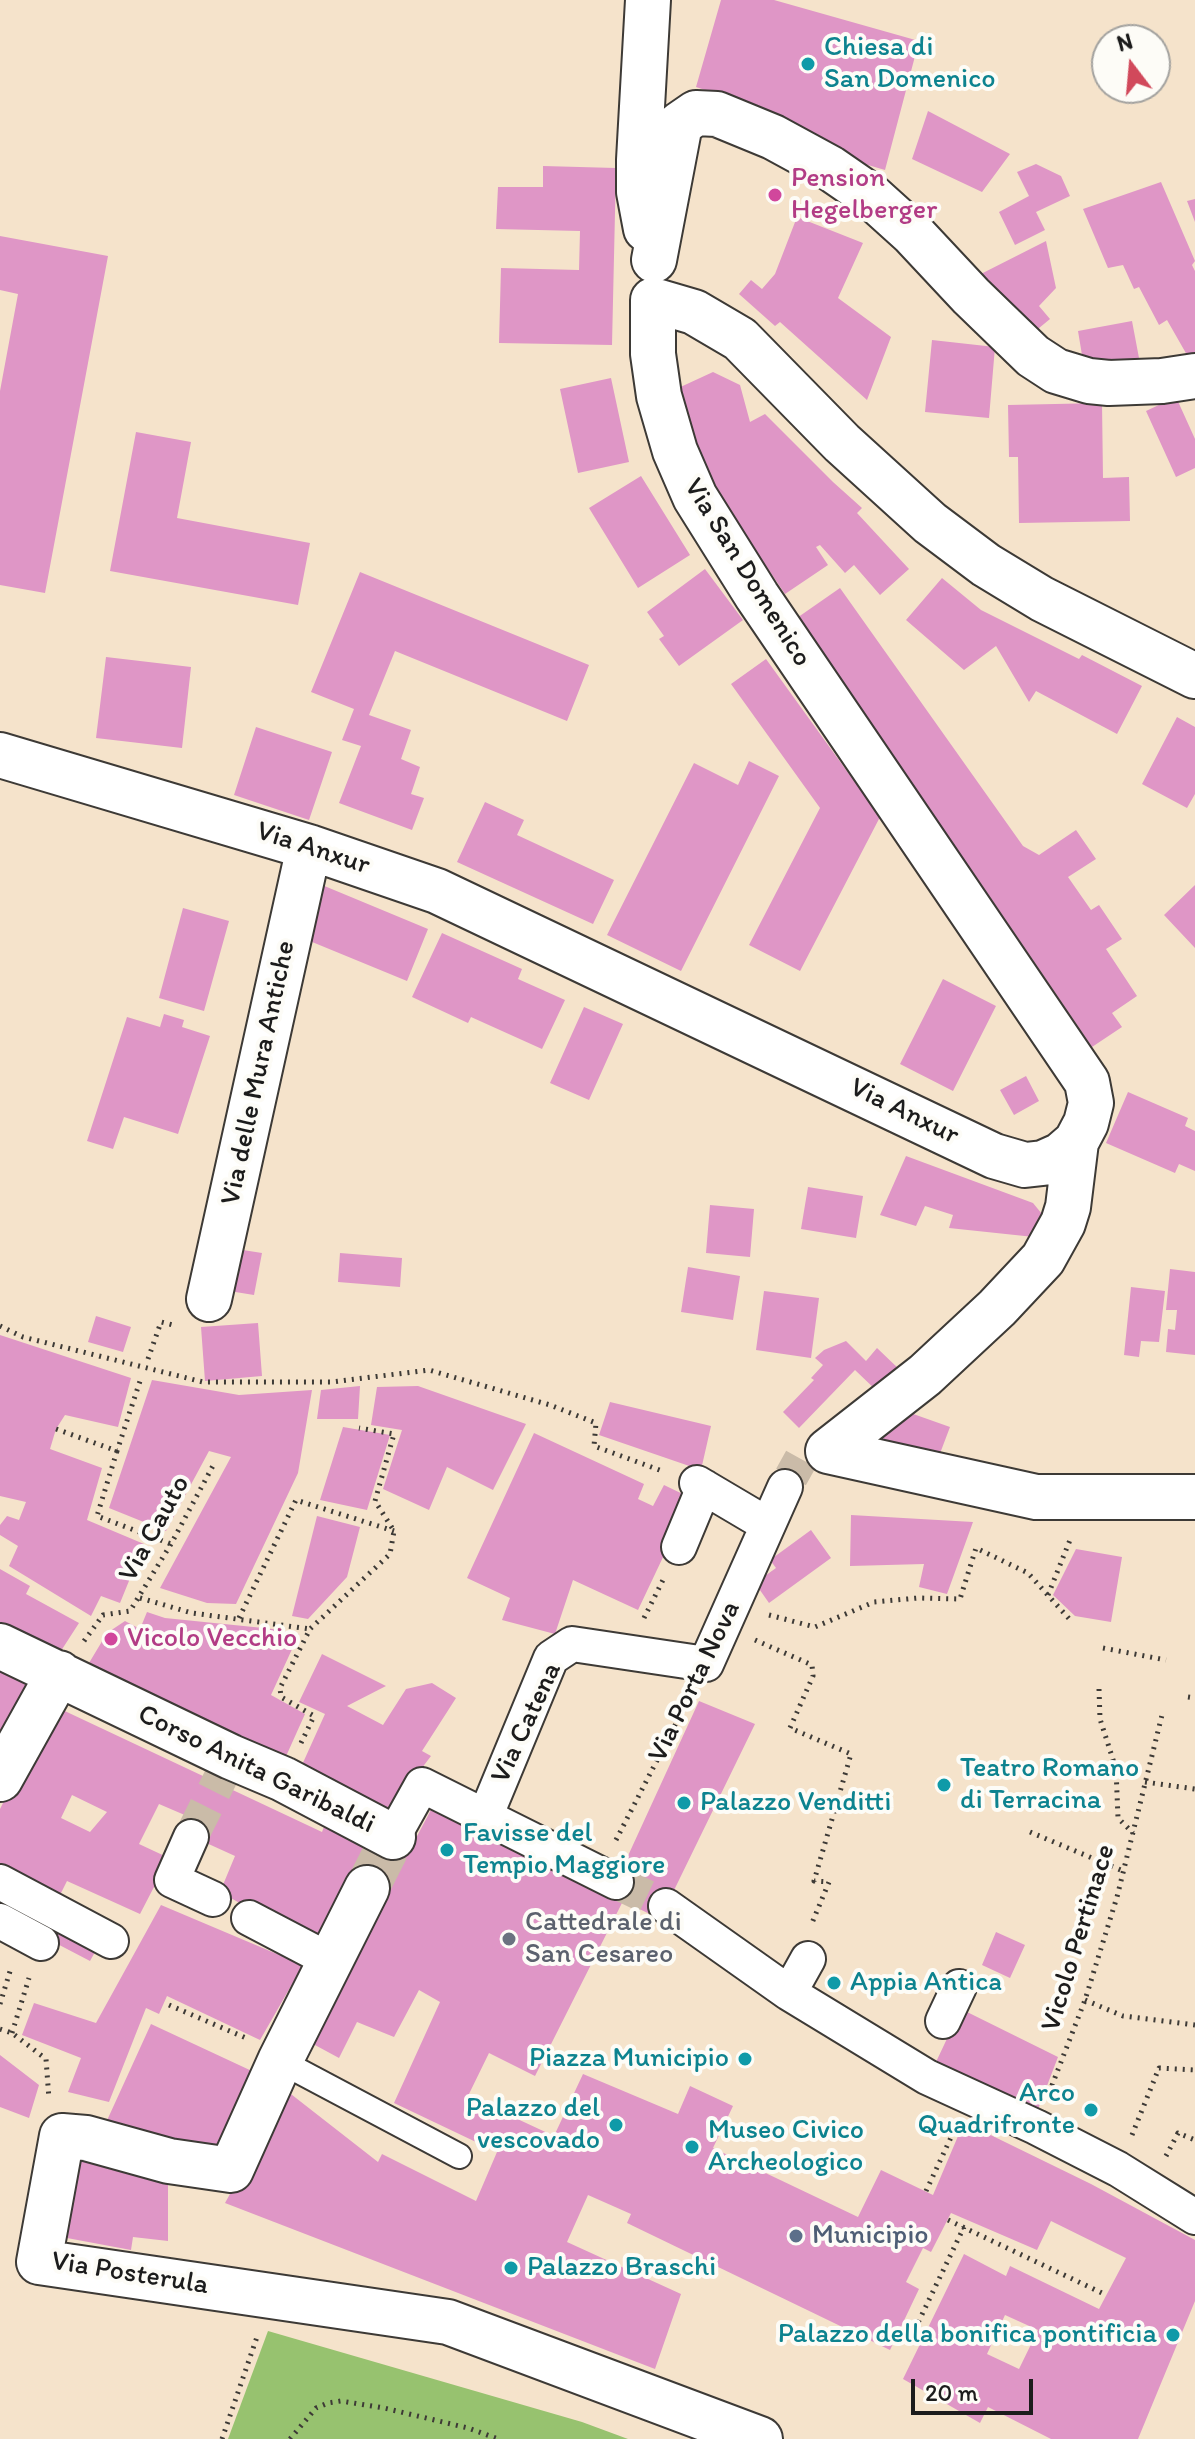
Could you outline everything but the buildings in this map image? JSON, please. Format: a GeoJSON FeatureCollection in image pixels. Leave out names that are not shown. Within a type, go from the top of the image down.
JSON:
{"type":"FeatureCollection","features":[{"type":"Feature","properties":{"kind":"street"},"geometry":{"type":"LineString","coordinates":[[648,0],[639,192],[654,280],[694,312],[740,339],[842,443],[930,523],[986,565],[1042,599],[1195,676]]}},
{"type":"Feature","properties":{"kind":"street"},"geometry":{"type":"LineString","coordinates":[[654,280],[680,124],[696,113],[717,114],[773,137],[830,168],[872,197],[913,234],[1033,356],[1056,371],[1089,381],[1109,383],[1195,376]]}},
{"type":"Feature","properties":{"kind":"street","name":"Via San Domenico"},"geometry":{"type":"LineString","coordinates":[[654,280],[653,354],[659,396],[675,451],[695,497],[757,596],[1077,1064],[1087,1082],[1091,1103],[1086,1123],[1076,1142]]}},
{"type":"Feature","properties":{"kind":"street","name":"Via Anxur"},"geometry":{"type":"LineString","coordinates":[[0,755],[309,847],[423,886],[489,914],[1007,1161],[1025,1165],[1043,1163],[1061,1155],[1076,1142]]}},
{"type":"Feature","properties":{"kind":"street","name":"Via delle Mura Antiche"},"geometry":{"type":"LineString","coordinates":[[209,1299],[309,847]]}},
{"type":"Feature","properties":{"kind":"street"},"geometry":{"type":"LineString","coordinates":[[799,1471],[936,1365],[997,1308],[1043,1259],[1063,1223],[1068,1207],[1076,1142]]}},
{"type":"Feature","properties":{"kind":"street"},"geometry":{"type":"LineString","coordinates":[[799,1471],[1023,1495],[1195,1497]]}},
{"type":"Feature","properties":{"kind":"street","name":"Via Porta Nova"},"geometry":{"type":"LineString","coordinates":[[706,1664],[768,1525],[799,1471]]}},
{"type":"Feature","properties":{"kind":"street"},"geometry":{"type":"LineString","coordinates":[[679,1547],[700,1485],[768,1525]]}},
{"type":"Feature","properties":{"kind":"street","name":"Via Catena"},"geometry":{"type":"LineString","coordinates":[[485,1817],[551,1658],[572,1644],[706,1664]]}},
{"type":"Feature","properties":{"kind":"street","name":"Corso Anita Garibaldi"},"geometry":{"type":"LineString","coordinates":[[0,1646],[283,1779],[393,1837],[422,1785],[608,1878]]}},
{"type":"Feature","properties":{"kind":"street"},"geometry":{"type":"LineString","coordinates":[[0,1779],[59,1673]]}},
{"type":"Feature","properties":{"kind":"street"},"geometry":{"type":"LineString","coordinates":[[191,1837],[172,1880],[213,1899]]}},
{"type":"Feature","properties":{"kind":"street"},"geometry":{"type":"LineString","coordinates":[[0,1882],[111,1941]]}},
{"type":"Feature","properties":{"kind":"street"},"geometry":{"type":"LineString","coordinates":[[62,2136],[86,2138],[169,2161],[231,2170],[282,2058],[367,1888]]}},
{"type":"Feature","properties":{"kind":"street"},"geometry":{"type":"LineString","coordinates":[[666,1906],[789,1993],[927,2077],[1118,2169],[1195,2217]]}},
{"type":"Feature","properties":{"kind":"street"},"geometry":{"type":"LineString","coordinates":[[249,1918],[331,1961]]}},
{"type":"Feature","properties":{"kind":"street"},"geometry":{"type":"LineString","coordinates":[[0,1921],[41,1943]]}},
{"type":"Feature","properties":{"kind":"street"},"geometry":{"type":"LineString","coordinates":[[789,1993],[808,1959]]}},
{"type":"Feature","properties":{"kind":"street"},"geometry":{"type":"LineString","coordinates":[[943,2021],[959,1987]]}},
{"type":"Feature","properties":{"kind":"street","name":"Via Posterula"},"geometry":{"type":"LineString","coordinates":[[62,2136],[39,2262],[448,2322],[760,2439]]}},
{"type":"Feature","properties":{"kind":"lane"},"geometry":{"type":"LineString","coordinates":[[282,2058],[459,2156]]}},
{"type":"Feature","properties":{"kind":"path"},"geometry":{"type":"LineString","coordinates":[[148,1359],[161,1322],[173,1325]]}},
{"type":"Feature","properties":{"kind":"path"},"geometry":{"type":"LineString","coordinates":[[0,1326],[23,1337],[203,1382],[332,1382],[429,1370],[550,1405],[596,1423],[594,1446],[660,1470]]}},
{"type":"Feature","properties":{"kind":"path"},"geometry":{"type":"LineString","coordinates":[[141,1378],[97,1516],[171,1544]]}},
{"type":"Feature","properties":{"kind":"path"},"geometry":{"type":"LineString","coordinates":[[283,1779],[314,1716],[281,1697],[280,1688],[310,1629],[390,1554],[394,1531],[375,1501],[394,1434],[359,1428]]}},
{"type":"Feature","properties":{"kind":"path"},"geometry":{"type":"LineString","coordinates":[[56,1429],[117,1451]]}},
{"type":"Feature","properties":{"kind":"path","name":"Via Cauto"},"geometry":{"type":"LineString","coordinates":[[59,1673],[103,1615],[130,1611],[140,1598],[215,1462]]}},
{"type":"Feature","properties":{"kind":"path"},"geometry":{"type":"LineString","coordinates":[[1048,1595],[1087,1498]]}},
{"type":"Feature","properties":{"kind":"path"},"geometry":{"type":"LineString","coordinates":[[239,1618],[296,1500],[394,1531]]}},
{"type":"Feature","properties":{"kind":"path"},"geometry":{"type":"LineString","coordinates":[[628,1651],[679,1547]]}},
{"type":"Feature","properties":{"kind":"path"},"geometry":{"type":"LineString","coordinates":[[729,1616],[815,1627],[874,1602],[918,1598],[960,1599],[976,1548],[1028,1573],[1072,1622]]}},
{"type":"Feature","properties":{"kind":"path"},"geometry":{"type":"LineString","coordinates":[[140,1598],[192,1613],[310,1629]]}},
{"type":"Feature","properties":{"kind":"path"},"geometry":{"type":"LineString","coordinates":[[729,1616],[812,1665],[813,1676],[790,1728],[851,1754],[814,1881],[829,1882],[806,1937],[815,1940],[808,1959]]}},
{"type":"Feature","properties":{"kind":"path"},"geometry":{"type":"LineString","coordinates":[[1103,1648],[1166,1660]]}},
{"type":"Feature","properties":{"kind":"path","name":"Via Porta Nova"},"geometry":{"type":"LineString","coordinates":[[608,1878],[706,1664]]}},
{"type":"Feature","properties":{"kind":"path"},"geometry":{"type":"LineString","coordinates":[[1099,1689],[1100,1719],[1116,1769],[1118,1818],[1133,1833]]}},
{"type":"Feature","properties":{"kind":"path","name":"Vicolo Pertinace"},"geometry":{"type":"LineString","coordinates":[[1036,2127],[1085,2000],[1123,1871],[1163,1711]]}},
{"type":"Feature","properties":{"kind":"path"},"geometry":{"type":"LineString","coordinates":[[1145,1782],[1195,1789]]}},
{"type":"Feature","properties":{"kind":"path"},"geometry":{"type":"LineString","coordinates":[[1030,1832],[1123,1871]]}},
{"type":"Feature","properties":{"kind":"path"},"geometry":{"type":"LineString","coordinates":[[12,2033],[41,1943]]}},
{"type":"Feature","properties":{"kind":"path"},"geometry":{"type":"LineString","coordinates":[[1085,2000],[1123,2016],[1195,2025]]}},
{"type":"Feature","properties":{"kind":"path"},"geometry":{"type":"LineString","coordinates":[[169,2005],[282,2058]]}},
{"type":"Feature","properties":{"kind":"path"},"geometry":{"type":"LineString","coordinates":[[0,2029],[12,2033],[46,2059],[51,2123],[62,2136]]}},
{"type":"Feature","properties":{"kind":"path"},"geometry":{"type":"LineString","coordinates":[[1118,2169],[1159,2068],[1195,2070]]}},
{"type":"Feature","properties":{"kind":"path"},"geometry":{"type":"LineString","coordinates":[[926,2191],[969,2097]]}},
{"type":"Feature","properties":{"kind":"path"},"geometry":{"type":"LineString","coordinates":[[948,2220],[1102,2293]]}},
{"type":"Feature","properties":{"kind":"path"},"geometry":{"type":"LineString","coordinates":[[915,2329],[964,2227]]}},
{"type":"Feature","properties":{"kind":"path"},"geometry":{"type":"LineString","coordinates":[[222,2439],[250,2355]]}},
{"type":"Feature","properties":{"kind":"path"},"geometry":{"type":"LineString","coordinates":[[290,2439],[316,2408],[341,2401],[468,2428],[498,2439]]}},
{"type":"Feature","properties":{"kind":"green space"},"geometry":{"type":"Polygon","coordinates":[[[268,2331],[582,2422],[628,2439],[228,2439],[268,2331]]]}},
{"type":"Feature","properties":{"kind":"tunnel"},"geometry":{"type":"LineString","coordinates":[[791,1477],[801,1459]]}},
{"type":"Feature","properties":{"kind":"tunnel"},"geometry":{"type":"LineString","coordinates":[[191,1837],[231,1757]]}},
{"type":"Feature","properties":{"kind":"tunnel"},"geometry":{"type":"LineString","coordinates":[[367,1888],[393,1837]]}},
{"type":"Feature","properties":{"kind":"tunnel"},"geometry":{"type":"LineString","coordinates":[[616,1882],[666,1906]]}},
{"type":"Feature","properties":{"kind":"place","name":"Chiesa di San Domenico"},"geometry":{"type":"Point","coordinates":[808,64]}},
{"type":"Feature","properties":{"kind":"place","name":"Pension Hegelberger"},"geometry":{"type":"Point","coordinates":[775,195]}},
{"type":"Feature","properties":{"kind":"place","name":"Vicolo Vecchio"},"geometry":{"type":"Point","coordinates":[111,1639]}},
{"type":"Feature","properties":{"kind":"place","name":"Teatro Romano di Terracina"},"geometry":{"type":"Point","coordinates":[944,1785]}},
{"type":"Feature","properties":{"kind":"place","name":"Palazzo Venditti"},"geometry":{"type":"Point","coordinates":[684,1803]}},
{"type":"Feature","properties":{"kind":"place","name":"Favisse del Tempio Maggiore"},"geometry":{"type":"Point","coordinates":[447,1850]}},
{"type":"Feature","properties":{"kind":"place","name":"Cattedrale di San Cesareo"},"geometry":{"type":"Point","coordinates":[509,1939]}},
{"type":"Feature","properties":{"kind":"place","name":"Appia Antica"},"geometry":{"type":"Point","coordinates":[834,1983]}},
{"type":"Feature","properties":{"kind":"place","name":"Piazza Municipio"},"geometry":{"type":"Point","coordinates":[745,2059]}},
{"type":"Feature","properties":{"kind":"place","name":"Arco Quadrifronte"},"geometry":{"type":"Point","coordinates":[1091,2110]}},
{"type":"Feature","properties":{"kind":"place","name":"Palazzo del vescovado"},"geometry":{"type":"Point","coordinates":[616,2125]}},
{"type":"Feature","properties":{"kind":"place","name":"Museo Civico Archeologico"},"geometry":{"type":"Point","coordinates":[692,2147]}},
{"type":"Feature","properties":{"kind":"place","name":"Municipio"},"geometry":{"type":"Point","coordinates":[796,2236]}},
{"type":"Feature","properties":{"kind":"place","name":"Palazzo Braschi"},"geometry":{"type":"Point","coordinates":[511,2268]}},
{"type":"Feature","properties":{"kind":"place","name":"Palazzo della bonifica pontificia"},"geometry":{"type":"Point","coordinates":[1173,2335]}}]}
